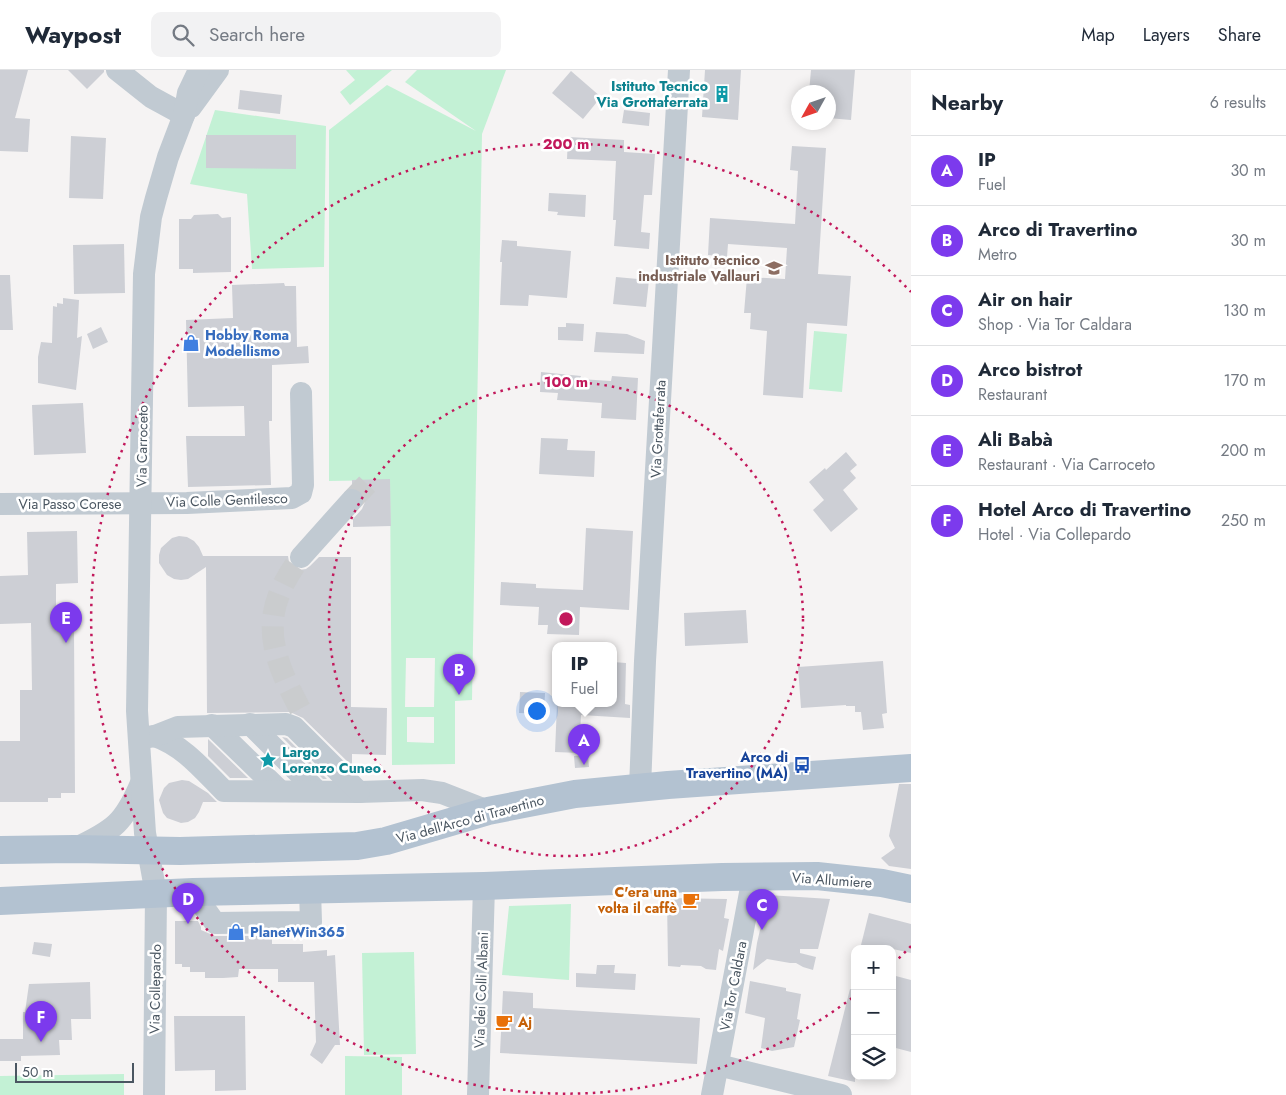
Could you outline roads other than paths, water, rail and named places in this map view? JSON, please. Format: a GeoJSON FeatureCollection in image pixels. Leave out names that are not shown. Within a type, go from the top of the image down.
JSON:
{"type":"FeatureCollection","features":[{"type":"Feature","properties":{"kind":"main road","name":"Via dell'Arco di Travertino"},"geometry":{"type":"LineString","coordinates":[[0,850],[74,849],[147,851],[362,846],[386,841],[488,811],[575,794],[911,768]]}},
{"type":"Feature","properties":{"kind":"main road"},"geometry":{"type":"LineString","coordinates":[[0,901],[193,892],[484,886],[753,877]]}},
{"type":"Feature","properties":{"kind":"main road","name":"Via Allumiere"},"geometry":{"type":"LineString","coordinates":[[753,877],[837,878],[911,889]]}},
{"type":"Feature","properties":{"kind":"street"},"geometry":{"type":"LineString","coordinates":[[118,70],[151,97],[184,115]]}},
{"type":"Feature","properties":{"kind":"street","name":"Via Carroceto"},"geometry":{"type":"LineString","coordinates":[[147,851],[141,782],[146,737],[137,682],[144,274],[151,216],[168,157],[184,115],[188,93],[199,70]]}},
{"type":"Feature","properties":{"kind":"street","name":"Via Carroceto"},"geometry":{"type":"LineString","coordinates":[[184,115],[218,70]]}},
{"type":"Feature","properties":{"kind":"street","name":"Via Grottaferrata"},"geometry":{"type":"LineString","coordinates":[[640,788],[679,70]]}},
{"type":"Feature","properties":{"kind":"street","name":"Via Colle Gentilesco"},"geometry":{"type":"LineString","coordinates":[[141,503],[292,498],[297,496],[301,493],[304,485],[301,393]]}},
{"type":"Feature","properties":{"kind":"street"},"geometry":{"type":"LineString","coordinates":[[301,556],[352,500]]}},
{"type":"Feature","properties":{"kind":"street","name":"Via Passo Corese"},"geometry":{"type":"LineString","coordinates":[[0,504],[141,503]]}},
{"type":"Feature","properties":{"kind":"street"},"geometry":{"type":"LineString","coordinates":[[146,737],[222,725],[286,724],[294,727],[359,792]]}},
{"type":"Feature","properties":{"kind":"street"},"geometry":{"type":"LineString","coordinates":[[222,725],[288,791]]}},
{"type":"Feature","properties":{"kind":"street"},"geometry":{"type":"LineString","coordinates":[[222,725],[288,791]]}},
{"type":"Feature","properties":{"kind":"street"},"geometry":{"type":"LineString","coordinates":[[222,725],[288,791]]}},
{"type":"Feature","properties":{"kind":"street"},"geometry":{"type":"LineString","coordinates":[[146,737],[170,742],[183,751],[224,791],[359,792],[411,789],[451,796],[488,811]]}},
{"type":"Feature","properties":{"kind":"street","name":"Via Carroceto"},"geometry":{"type":"LineString","coordinates":[[74,849],[101,836],[117,825],[133,802],[141,782]]}},
{"type":"Feature","properties":{"kind":"street"},"geometry":{"type":"LineString","coordinates":[[147,851],[156,894]]}},
{"type":"Feature","properties":{"kind":"street","name":"Via Tor Caldara"},"geometry":{"type":"LineString","coordinates":[[712,1095],[753,877]]}},
{"type":"Feature","properties":{"kind":"street","name":"Via dei Colli Albani"},"geometry":{"type":"LineString","coordinates":[[478,1095],[484,886]]}},
{"type":"Feature","properties":{"kind":"street","name":"Via Collepardo"},"geometry":{"type":"LineString","coordinates":[[154,1089],[156,894]]}},
{"type":"Feature","properties":{"kind":"street"},"geometry":{"type":"LineString","coordinates":[[718,1065],[841,1095]]}},
{"type":"Feature","properties":{"kind":"tunnel"},"geometry":{"type":"LineString","coordinates":[[352,500],[371,480]]}},
{"type":"Feature","properties":{"kind":"tunnel"},"geometry":{"type":"LineString","coordinates":[[300,709],[281,669],[275,650],[273,632],[278,596],[287,577],[301,557]]}},
{"type":"Feature","properties":{"kind":"place","name":"Istituto Tecnico Via Grottaferrata"},"geometry":{"type":"Point","coordinates":[722,94]}},
{"type":"Feature","properties":{"kind":"place","name":"Istituto tecnico industriale Vallauri"},"geometry":{"type":"Point","coordinates":[774,268]}},
{"type":"Feature","properties":{"kind":"place","name":"Hobby Roma Modellismo"},"geometry":{"type":"Point","coordinates":[191,343]}},
{"type":"Feature","properties":{"kind":"place","name":"Ali Babà"},"geometry":{"type":"Point","coordinates":[66,643]}},
{"type":"Feature","properties":{"kind":"place","name":"Arco di Travertino"},"geometry":{"type":"Point","coordinates":[459,695]}},
{"type":"Feature","properties":{"kind":"place","name":"Largo Lorenzo Cuneo"},"geometry":{"type":"Point","coordinates":[268,760]}},
{"type":"Feature","properties":{"kind":"place","name":"IP"},"geometry":{"type":"Point","coordinates":[584,765]}},
{"type":"Feature","properties":{"kind":"place","name":"Arco di Travertino (MA)"},"geometry":{"type":"Point","coordinates":[802,765]}},
{"type":"Feature","properties":{"kind":"place","name":"C'era una volta il caffè"},"geometry":{"type":"Point","coordinates":[691,900]}},
{"type":"Feature","properties":{"kind":"place","name":"Arco bistrot"},"geometry":{"type":"Point","coordinates":[188,924]}},
{"type":"Feature","properties":{"kind":"place","name":"Air on hair"},"geometry":{"type":"Point","coordinates":[762,930]}},
{"type":"Feature","properties":{"kind":"place","name":"PlanetWin365"},"geometry":{"type":"Point","coordinates":[236,932]}},
{"type":"Feature","properties":{"kind":"place","name":"Aj"},"geometry":{"type":"Point","coordinates":[504,1022]}},
{"type":"Feature","properties":{"kind":"place","name":"Hotel Arco di Travertino"},"geometry":{"type":"Point","coordinates":[41,1042]}}]}
